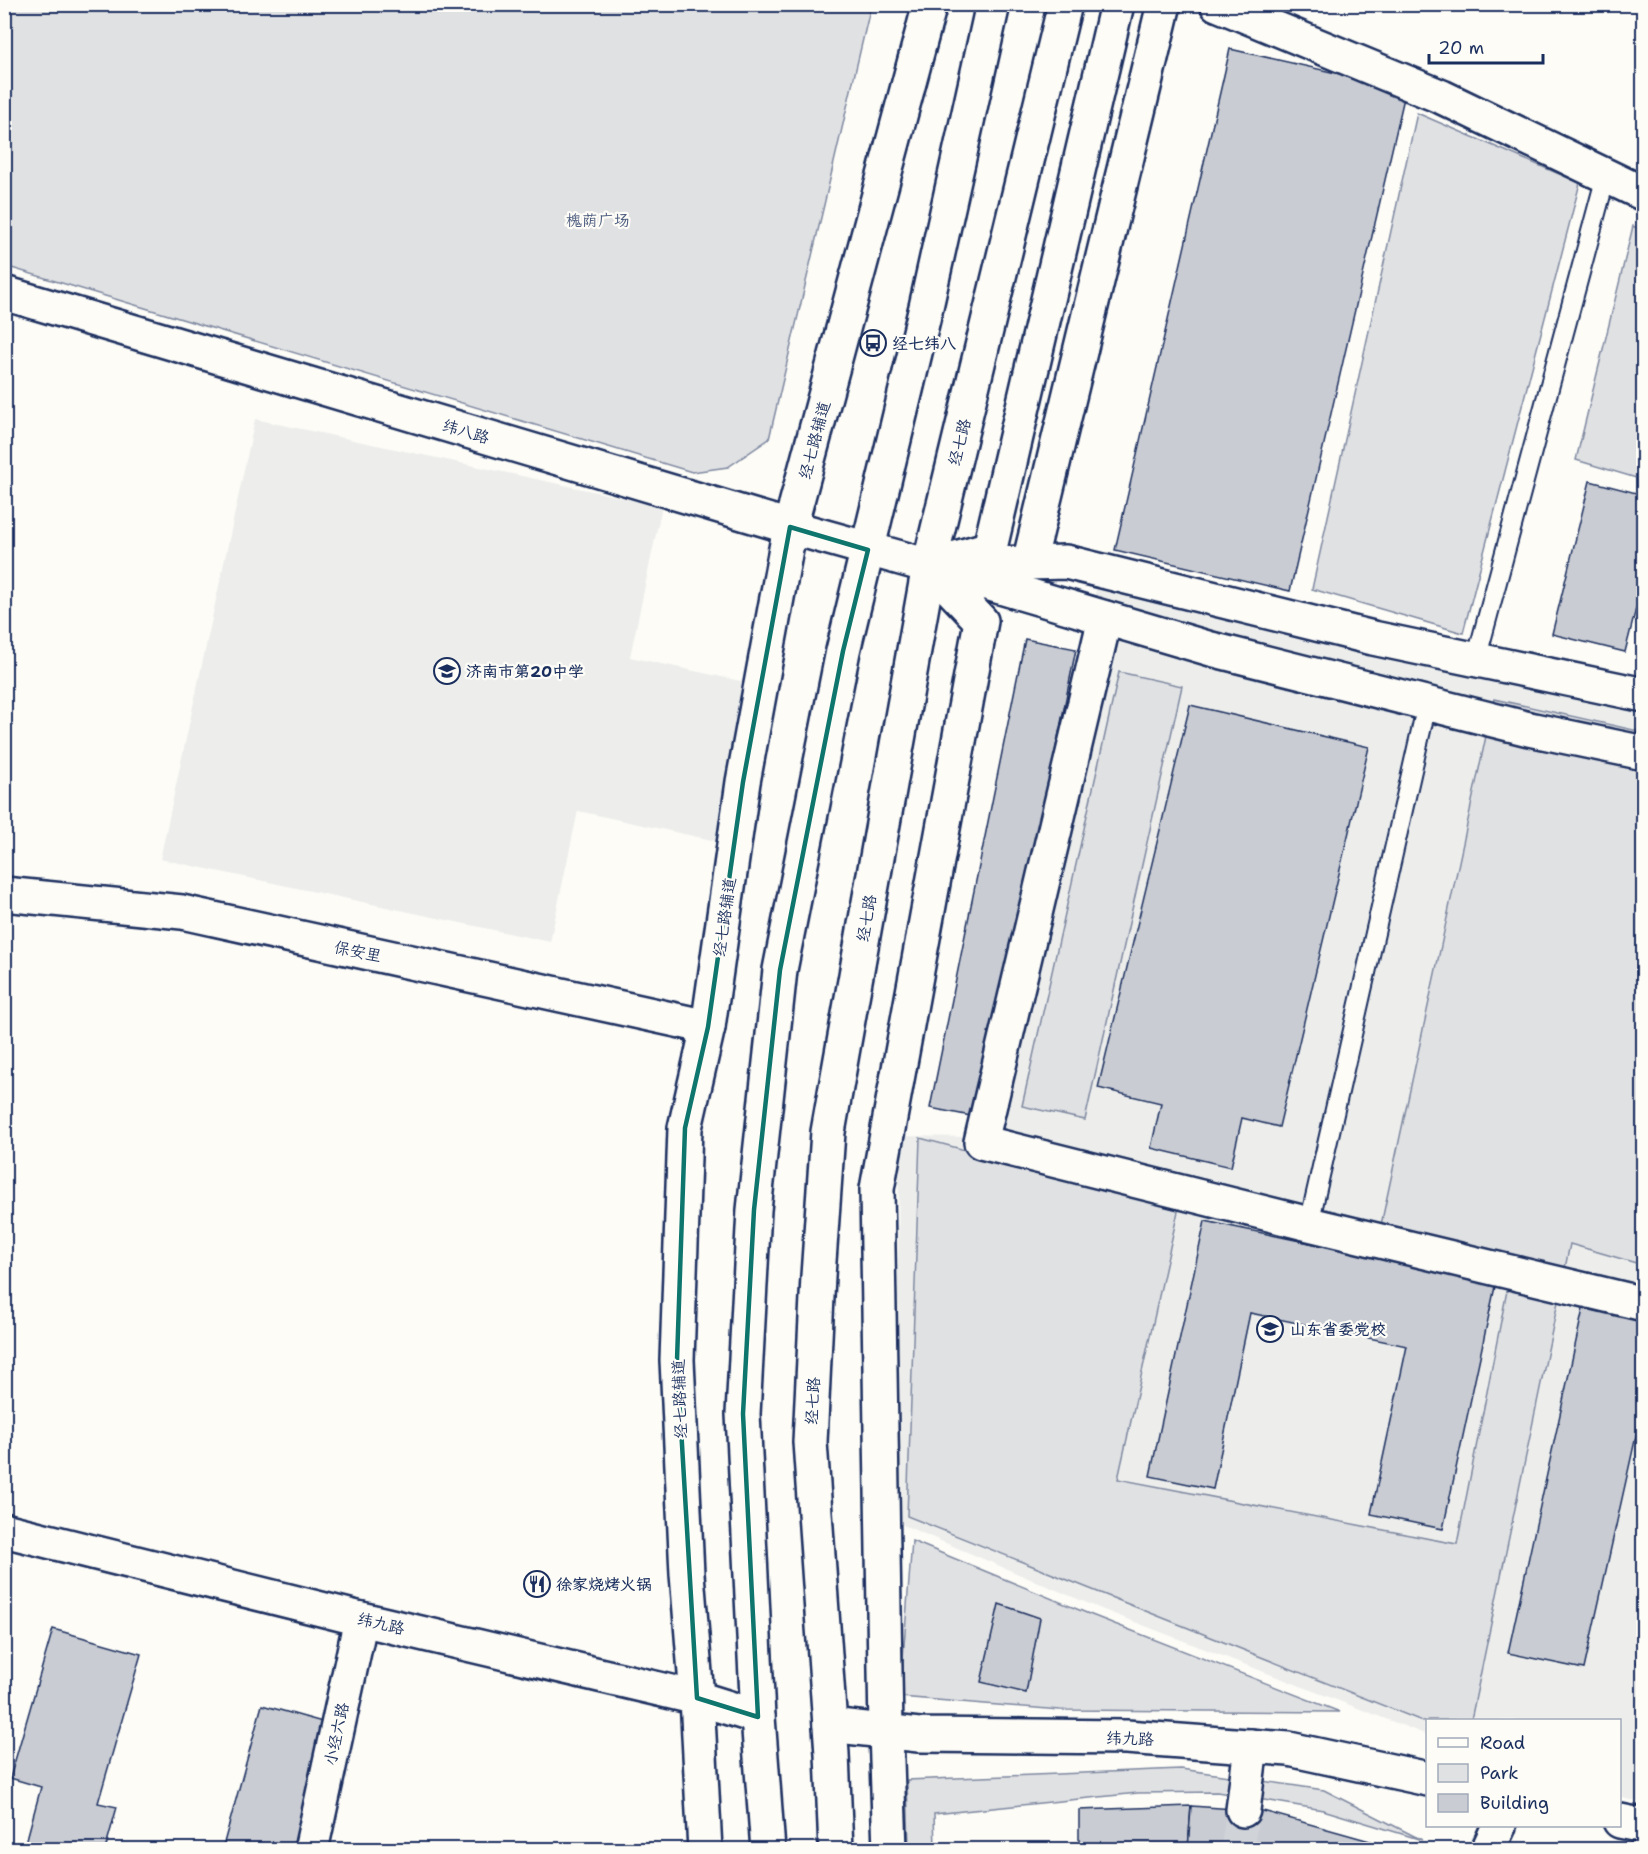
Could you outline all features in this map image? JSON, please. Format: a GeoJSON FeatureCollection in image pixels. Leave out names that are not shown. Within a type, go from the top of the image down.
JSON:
{"type":"FeatureCollection","features":[{"type":"Feature","properties":{"kind":"street","name":"经七路辅道"},"geometry":{"type":"LineString","coordinates":[[705,1850],[697,1698],[687,1574],[677,1360],[685,1128],[708,1027],[743,782],[790,528],[930,4]]}},
{"type":"Feature","properties":{"kind":"street"},"geometry":{"type":"LineString","coordinates":[[768,1850],[758,1717],[743,1414],[754,1210],[780,970],[843,651],[926,307],[993,4]]}},
{"type":"Feature","properties":{"kind":"street","name":"经七路"},"geometry":{"type":"LineString","coordinates":[[836,1850],[830,1725],[810,1442],[828,1132],[929,566],[1065,4]]}},
{"type":"Feature","properties":{"kind":"street"},"geometry":{"type":"LineString","coordinates":[[929,566],[990,548],[1117,4]]}},
{"type":"Feature","properties":{"kind":"street"},"geometry":{"type":"LineString","coordinates":[[1029,563],[1164,4]]}},
{"type":"Feature","properties":{"kind":"street"},"geometry":{"type":"LineString","coordinates":[[1217,4],[1442,98],[1644,194]]}},
{"type":"Feature","properties":{"kind":"street","name":"纬八路"},"geometry":{"type":"LineString","coordinates":[[4,293],[790,528],[929,566]]}},
{"type":"Feature","properties":{"kind":"street"},"geometry":{"type":"LineString","coordinates":[[929,566],[1066,562],[1373,638],[1644,695]]}},
{"type":"Feature","properties":{"kind":"street"},"geometry":{"type":"LineString","coordinates":[[929,566],[1211,649],[1529,729],[1644,753]]}},
{"type":"Feature","properties":{"kind":"street"},"geometry":{"type":"LineString","coordinates":[[890,1850],[877,1189],[981,621],[929,566]]}},
{"type":"Feature","properties":{"kind":"street"},"geometry":{"type":"LineString","coordinates":[[1105,618],[981,1142],[1309,1224],[1644,1304]]}},
{"type":"Feature","properties":{"kind":"street","name":"保安里"},"geometry":{"type":"LineString","coordinates":[[4,894],[182,912],[708,1027]]}},
{"type":"Feature","properties":{"kind":"street","name":"纬九路"},"geometry":{"type":"LineString","coordinates":[[4,1530],[697,1698],[758,1717]]}},
{"type":"Feature","properties":{"kind":"street","name":"小经六路"},"geometry":{"type":"LineString","coordinates":[[310,1850],[361,1618]]}},
{"type":"Feature","properties":{"kind":"street","name":"纬九路"},"geometry":{"type":"LineString","coordinates":[[830,1725],[918,1735],[1126,1737],[1289,1749],[1426,1779]]}},
{"type":"Feature","properties":{"kind":"street"},"geometry":{"type":"LineString","coordinates":[[1243,1810],[1251,1746]]}},
{"type":"Feature","properties":{"kind":"street"},"geometry":{"type":"LineString","coordinates":[[1621,1821],[1644,1823]]}},
{"type":"Feature","properties":{"kind":"street"},"geometry":{"type":"LineString","coordinates":[[1488,1850],[1499,1827]]}},
{"type":"Feature","properties":{"kind":"lane"},"geometry":{"type":"LineString","coordinates":[[1476,660],[1606,176]]}},
{"type":"Feature","properties":{"kind":"lane"},"geometry":{"type":"LineString","coordinates":[[1309,1224],[1427,704]]}},
{"type":"Feature","properties":{"kind":"highlighted area"},"geometry":{"type":"Polygon","coordinates":[[[790,527],[868,550],[843,651],[780,970],[754,1210],[743,1414],[758,1717],[697,1698],[677,1360],[685,1128],[708,1027],[743,782],[790,527]]]}},
{"type":"Feature","properties":{"kind":"shaded area","name":"济南市第20中学"},"geometry":{"type":"Polygon","coordinates":[[[255,419],[662,506],[630,657],[759,685],[725,843],[578,811],[550,942],[160,859],[255,419]]]}},
{"type":"Feature","properties":{"kind":"shaded area","name":"山东省委党校"},"geometry":{"type":"Polygon","coordinates":[[[1096,589],[1643,702],[1643,1804],[1621,1797],[1621,1719],[1426,1719],[1426,1735],[1101,1609],[896,1522],[899,1136],[979,1137],[1096,589]]]}},
{"type":"Feature","properties":{"kind":"green space","name":"槐荫广场"},"geometry":{"type":"Polygon","coordinates":[[[5,4],[871,5],[769,439],[728,467],[692,472],[5,266],[5,4]]]}},
{"type":"Feature","properties":{"kind":"green space"},"geometry":{"type":"Polygon","coordinates":[[[1417,113],[1580,183],[1463,633],[1312,589],[1417,113]]]}},
{"type":"Feature","properties":{"kind":"green space"},"geometry":{"type":"Polygon","coordinates":[[[1633,226],[1644,231],[1643,480],[1576,460],[1633,226]]]}},
{"type":"Feature","properties":{"kind":"green space"},"geometry":{"type":"Polygon","coordinates":[[[1119,672],[1182,686],[1085,1120],[1022,1106],[1119,672]]]}},
{"type":"Feature","properties":{"kind":"green space"},"geometry":{"type":"Polygon","coordinates":[[[1494,699],[1643,732],[1643,1265],[1570,1244],[1471,1719],[1426,1719],[1426,1723],[907,1516],[920,1138],[1179,1207],[1118,1479],[1457,1544],[1513,1260],[1381,1225],[1494,699]]]}},
{"type":"Feature","properties":{"kind":"green space"},"geometry":{"type":"Polygon","coordinates":[[[912,1541],[1089,1614],[1340,1712],[1060,1710],[900,1697],[912,1541]]]}},
{"type":"Feature","properties":{"kind":"green space"},"geometry":{"type":"Polygon","coordinates":[[[1181,1769],[1324,1790],[1422,1840],[1323,1810],[1217,1792],[1138,1793],[934,1814],[935,1849],[909,1849],[907,1780],[1181,1769]]]}},
{"type":"Feature","properties":{"kind":"building"},"geometry":{"type":"Polygon","coordinates":[[[1230,49],[1406,89],[1290,591],[1115,550],[1230,49]]]}},
{"type":"Feature","properties":{"kind":"building"},"geometry":{"type":"Polygon","coordinates":[[[1590,481],[1644,495],[1644,577],[1625,652],[1552,634],[1590,481]]]}},
{"type":"Feature","properties":{"kind":"building"},"geometry":{"type":"Polygon","coordinates":[[[1025,639],[1076,649],[981,1118],[930,1108],[1025,639]]]}},
{"type":"Feature","properties":{"kind":"building"},"geometry":{"type":"Polygon","coordinates":[[[1190,705],[1369,747],[1279,1127],[1242,1118],[1231,1167],[1151,1148],[1161,1103],[1098,1088],[1190,705]]]}},
{"type":"Feature","properties":{"kind":"building"},"geometry":{"type":"Polygon","coordinates":[[[1205,1221],[1496,1282],[1443,1529],[1371,1514],[1407,1346],[1250,1313],[1213,1489],[1150,1476],[1205,1221]]]}},
{"type":"Feature","properties":{"kind":"building"},"geometry":{"type":"Polygon","coordinates":[[[1585,1300],[1644,1313],[1644,1400],[1584,1669],[1508,1653],[1585,1300]]]}},
{"type":"Feature","properties":{"kind":"building"},"geometry":{"type":"Polygon","coordinates":[[[999,1604],[1040,1618],[1026,1693],[981,1682],[999,1604]]]}},
{"type":"Feature","properties":{"kind":"building"},"geometry":{"type":"Polygon","coordinates":[[[53,1629],[141,1654],[98,1803],[117,1807],[105,1850],[24,1850],[41,1787],[10,1778],[53,1629]]]}},
{"type":"Feature","properties":{"kind":"building"},"geometry":{"type":"Polygon","coordinates":[[[1644,1633],[1644,1664],[1637,1663],[1644,1633]]]}},
{"type":"Feature","properties":{"kind":"building"},"geometry":{"type":"Polygon","coordinates":[[[262,1705],[333,1725],[298,1850],[222,1850],[262,1705]]]}},
{"type":"Feature","properties":{"kind":"building"},"geometry":{"type":"Polygon","coordinates":[[[1191,1806],[1188,1850],[1079,1850],[1079,1810],[1191,1806]]]}},
{"type":"Feature","properties":{"kind":"building"},"geometry":{"type":"Polygon","coordinates":[[[1191,1806],[1263,1811],[1402,1850],[1188,1850],[1191,1806]]]}},
{"type":"Feature","properties":{"kind":"tunnel"},"geometry":{"type":"LineString","coordinates":[[1237,1850],[1243,1810]]}},
{"type":"Feature","properties":{"kind":"place","name":"经七纬八"},"geometry":{"type":"Point","coordinates":[873,343]}},
{"type":"Feature","properties":{"kind":"place","name":"济南市第20中学"},"geometry":{"type":"Point","coordinates":[447,671]}},
{"type":"Feature","properties":{"kind":"place","name":"山东省委党校"},"geometry":{"type":"Point","coordinates":[1270,1329]}},
{"type":"Feature","properties":{"kind":"place","name":"徐家烧烤火锅"},"geometry":{"type":"Point","coordinates":[537,1584]}}]}
